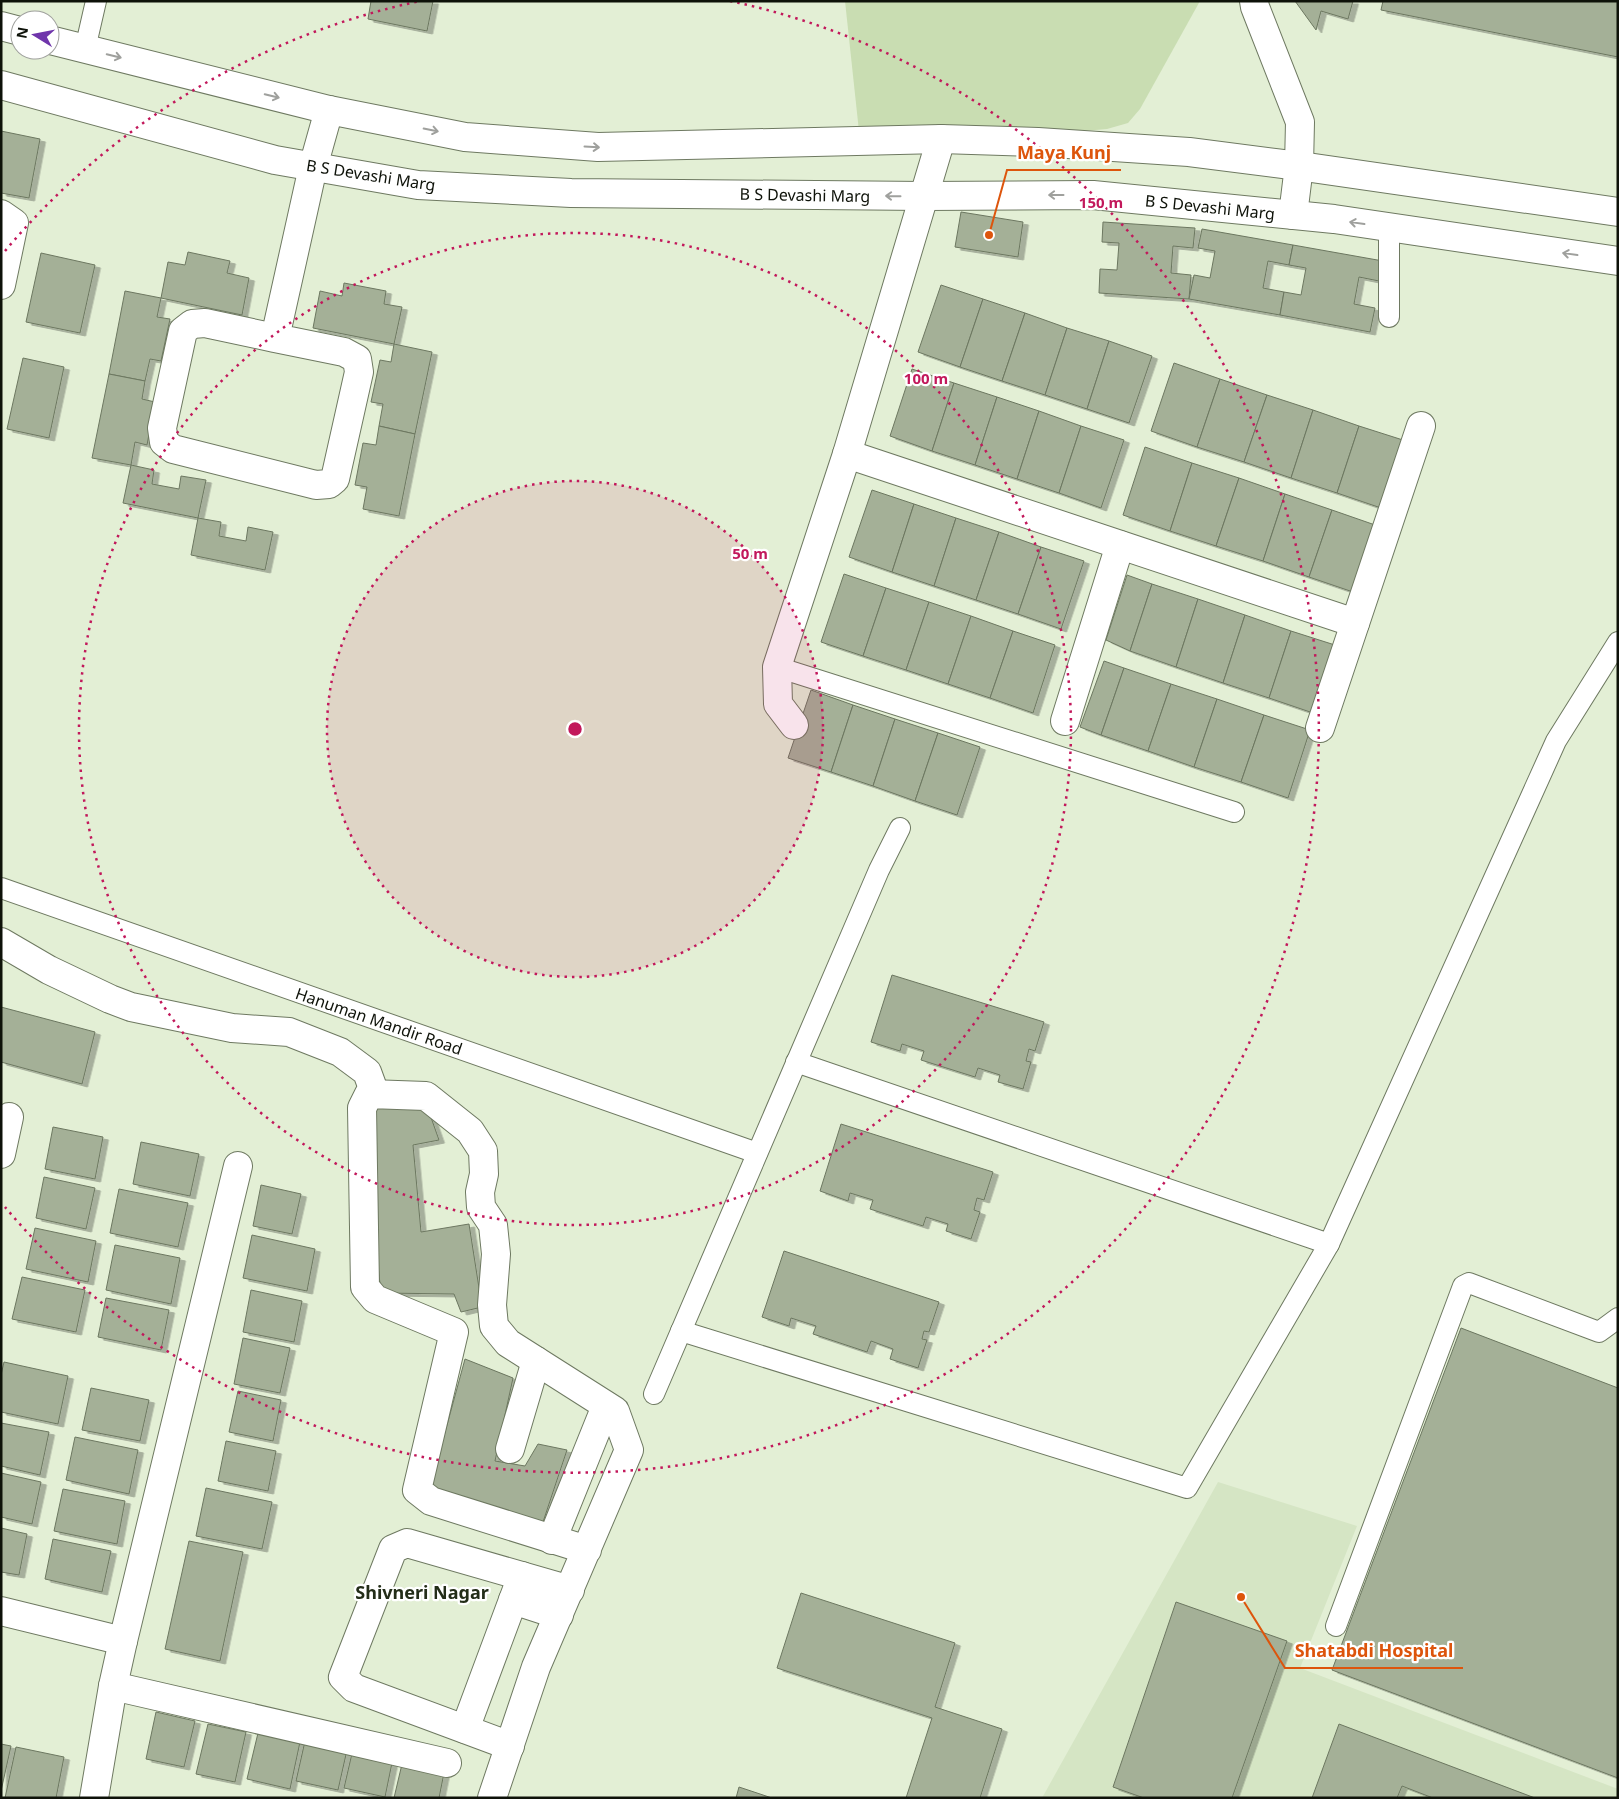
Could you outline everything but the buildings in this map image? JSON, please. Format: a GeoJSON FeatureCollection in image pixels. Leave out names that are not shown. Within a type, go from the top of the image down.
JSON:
{"type":"FeatureCollection","features":[{"type":"Feature","properties":{"kind":"street"},"geometry":{"type":"LineString","coordinates":[[1254,1],[1300,122],[1299,166],[1293,215]]}},
{"type":"Feature","properties":{"kind":"street"},"geometry":{"type":"LineString","coordinates":[[60,43],[329,110],[465,137],[598,147],[941,138],[1189,152],[1618,212]]}},
{"type":"Feature","properties":{"kind":"street","name":"B S Devashi Marg"},"geometry":{"type":"LineString","coordinates":[[1,85],[275,160],[418,185],[571,193],[924,196],[1094,195],[1293,215],[1618,261]]}},
{"type":"Feature","properties":{"kind":"street"},"geometry":{"type":"LineString","coordinates":[[274,338],[313,166],[329,110]]}},
{"type":"Feature","properties":{"kind":"street"},"geometry":{"type":"LineString","coordinates":[[794,725],[778,704],[777,666],[847,454],[941,138]]}},
{"type":"Feature","properties":{"kind":"street"},"geometry":{"type":"LineString","coordinates":[[1,214],[14,222],[1,285]]}},
{"type":"Feature","properties":{"kind":"street"},"geometry":{"type":"LineString","coordinates":[[205,323],[274,338],[344,352],[357,359],[359,372],[340,460],[335,479],[329,484],[316,485],[173,449],[164,442],[162,428],[183,331],[192,324],[205,323]]}},
{"type":"Feature","properties":{"kind":"street"},"geometry":{"type":"LineString","coordinates":[[1320,728],[1421,426]]}},
{"type":"Feature","properties":{"kind":"street"},"geometry":{"type":"LineString","coordinates":[[847,454],[1355,623]]}},
{"type":"Feature","properties":{"kind":"street"},"geometry":{"type":"LineString","coordinates":[[1066,721],[1120,545]]}},
{"type":"Feature","properties":{"kind":"street"},"geometry":{"type":"LineString","coordinates":[[1,942],[49,970],[110,1000],[131,1007],[232,1028],[289,1032],[340,1052],[366,1072],[375,1094]]}},
{"type":"Feature","properties":{"kind":"street"},"geometry":{"type":"LineString","coordinates":[[492,1798],[536,1667],[629,1450],[615,1411],[508,1343],[494,1326],[492,1305],[496,1254],[493,1226],[482,1207],[480,1199],[484,1174],[483,1151],[470,1131],[426,1096],[369,1094],[362,1108],[365,1287],[375,1300],[454,1332],[494,1326]]}},
{"type":"Feature","properties":{"kind":"street"},"geometry":{"type":"LineString","coordinates":[[1,1154],[9,1117]]}},
{"type":"Feature","properties":{"kind":"street"},"geometry":{"type":"LineString","coordinates":[[94,1798],[113,1686],[238,1166]]}},
{"type":"Feature","properties":{"kind":"street"},"geometry":{"type":"LineString","coordinates":[[454,1332],[417,1490],[431,1501],[587,1550]]}},
{"type":"Feature","properties":{"kind":"street"},"geometry":{"type":"LineString","coordinates":[[510,1450],[536,1361]]}},
{"type":"Feature","properties":{"kind":"street"},"geometry":{"type":"LineString","coordinates":[[552,1540],[606,1406]]}},
{"type":"Feature","properties":{"kind":"street"},"geometry":{"type":"LineString","coordinates":[[510,1746],[354,1688],[344,1677],[393,1549],[407,1543],[517,1588],[559,1615]]}},
{"type":"Feature","properties":{"kind":"street"},"geometry":{"type":"LineString","coordinates":[[517,1588],[570,1590]]}},
{"type":"Feature","properties":{"kind":"street"},"geometry":{"type":"LineString","coordinates":[[465,1729],[517,1588]]}},
{"type":"Feature","properties":{"kind":"street"},"geometry":{"type":"LineString","coordinates":[[1,1611],[124,1641]]}},
{"type":"Feature","properties":{"kind":"street"},"geometry":{"type":"LineString","coordinates":[[113,1686],[447,1763]]}},
{"type":"Feature","properties":{"kind":"lane"},"geometry":{"type":"LineString","coordinates":[[85,49],[96,1]]}},
{"type":"Feature","properties":{"kind":"lane"},"geometry":{"type":"LineString","coordinates":[[1389,228],[1389,317]]}},
{"type":"Feature","properties":{"kind":"lane"},"geometry":{"type":"LineString","coordinates":[[681,1331],[1187,1488],[1329,1244],[1556,741],[1618,642]]}},
{"type":"Feature","properties":{"kind":"lane"},"geometry":{"type":"LineString","coordinates":[[777,666],[1234,812]]}},
{"type":"Feature","properties":{"kind":"lane"},"geometry":{"type":"LineString","coordinates":[[654,1394],[879,870],[900,828]]}},
{"type":"Feature","properties":{"kind":"lane","name":"Hanuman Mandir Road"},"geometry":{"type":"LineString","coordinates":[[1,888],[757,1153]]}},
{"type":"Feature","properties":{"kind":"lane"},"geometry":{"type":"LineString","coordinates":[[796,1062],[1329,1244]]}},
{"type":"Feature","properties":{"kind":"lane"},"geometry":{"type":"LineString","coordinates":[[1336,1626],[1463,1286],[1469,1283],[1598,1332],[1618,1318]]}},
{"type":"Feature","properties":{"kind":"shaded area"},"geometry":{"type":"Polygon","coordinates":[[[845,1],[1200,1],[1140,109],[1128,123],[1107,129],[861,150],[845,1]]]}},
{"type":"Feature","properties":{"kind":"shaded area"},"geometry":{"type":"Polygon","coordinates":[[[1218,1482],[1357,1526],[1300,1668],[1618,1789],[1618,1798],[1042,1798],[1218,1482]]]}},
{"type":"Feature","properties":{"kind":"place","name":"Maya Kunj"},"geometry":{"type":"Point","coordinates":[989,235]}},
{"type":"Feature","properties":{"kind":"place","name":"Shatabdi Hospital"},"geometry":{"type":"Point","coordinates":[1241,1597]}},
{"type":"Feature","properties":{"kind":"district","name":"Shivneri Nagar"},"geometry":{"type":"Point","coordinates":[422,1593]}}]}
